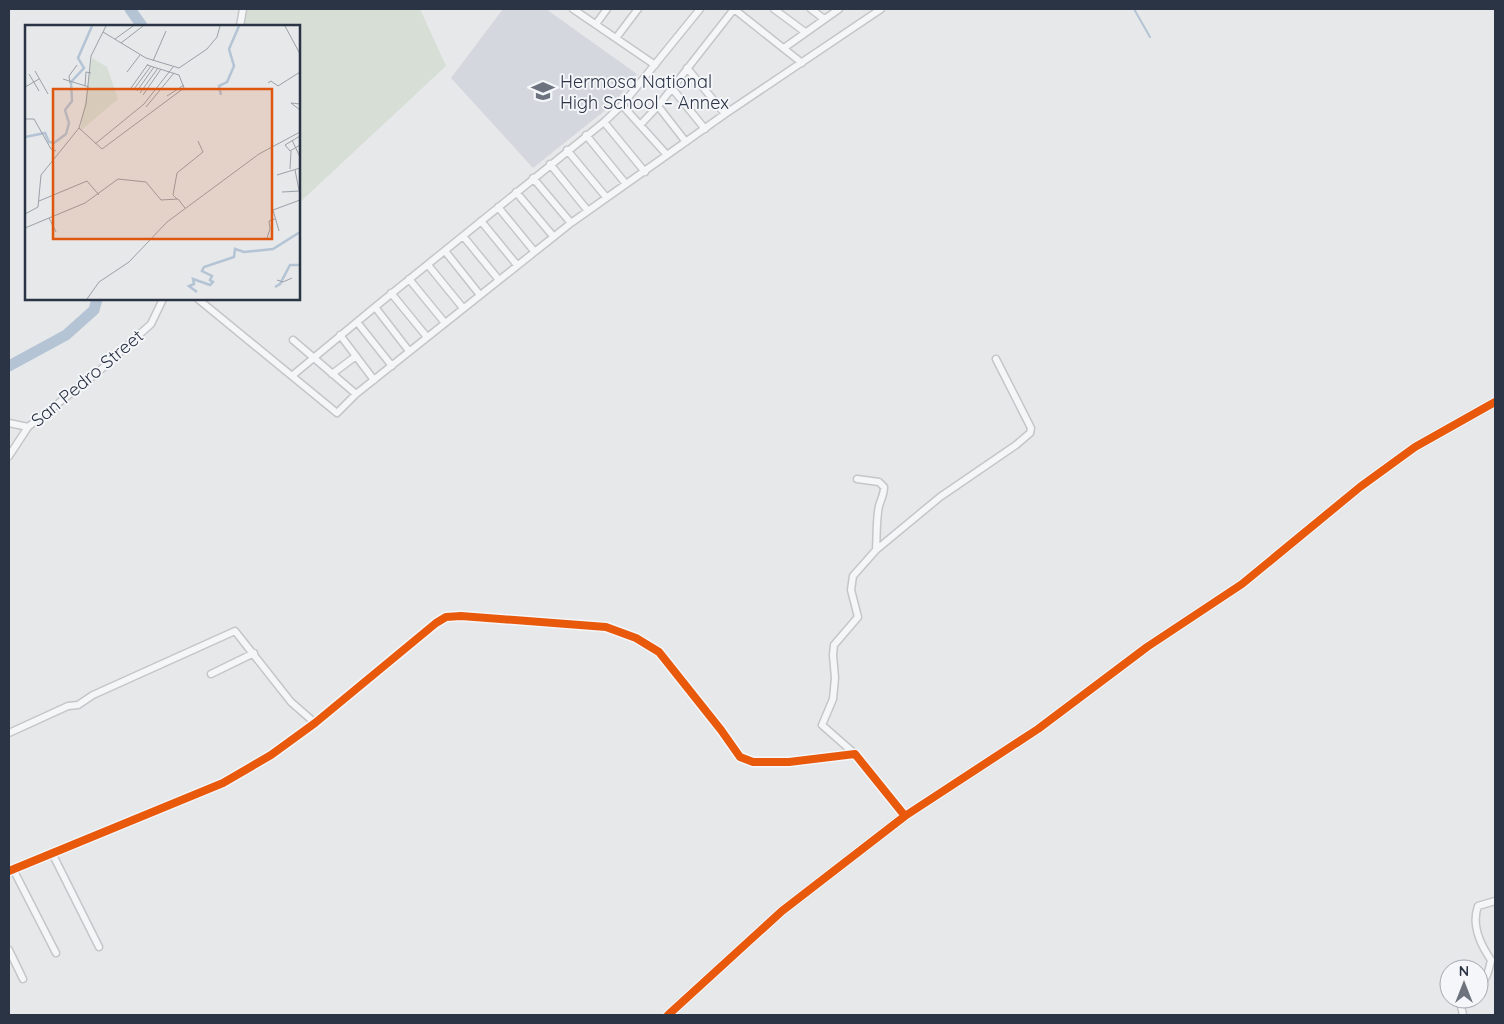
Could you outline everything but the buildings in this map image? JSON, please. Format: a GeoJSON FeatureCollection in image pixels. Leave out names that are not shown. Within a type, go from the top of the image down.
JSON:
{"type":"FeatureCollection","features":[{"type":"Feature","properties":{"kind":"street"},"geometry":{"type":"LineString","coordinates":[[240,25],[243,9]]}},
{"type":"Feature","properties":{"kind":"street"},"geometry":{"type":"LineString","coordinates":[[576,9],[655,65]]}},
{"type":"Feature","properties":{"kind":"street"},"geometry":{"type":"LineString","coordinates":[[596,24],[607,9]]}},
{"type":"Feature","properties":{"kind":"street"},"geometry":{"type":"LineString","coordinates":[[616,38],[638,9]]}},
{"type":"Feature","properties":{"kind":"street"},"geometry":{"type":"LineString","coordinates":[[293,376],[340,335],[604,122],[622,105],[700,9]]}},
{"type":"Feature","properties":{"kind":"street"},"geometry":{"type":"LineString","coordinates":[[641,124],[658,106],[734,9],[802,63]]}},
{"type":"Feature","properties":{"kind":"street"},"geometry":{"type":"LineString","coordinates":[[774,9],[805,32]]}},
{"type":"Feature","properties":{"kind":"street"},"geometry":{"type":"LineString","coordinates":[[812,9],[824,19]]}},
{"type":"Feature","properties":{"kind":"street"},"geometry":{"type":"LineString","coordinates":[[784,48],[839,9]]}},
{"type":"Feature","properties":{"kind":"street"},"geometry":{"type":"LineString","coordinates":[[199,300],[337,413],[356,394],[553,236],[725,114],[881,9]]}},
{"type":"Feature","properties":{"kind":"street"},"geometry":{"type":"LineString","coordinates":[[687,68],[725,114]]}},
{"type":"Feature","properties":{"kind":"street"},"geometry":{"type":"LineString","coordinates":[[671,87],[705,129]]}},
{"type":"Feature","properties":{"kind":"street"},"geometry":{"type":"LineString","coordinates":[[622,105],[641,124],[666,155]]}},
{"type":"Feature","properties":{"kind":"street"},"geometry":{"type":"LineString","coordinates":[[658,106],[686,142]]}},
{"type":"Feature","properties":{"kind":"street"},"geometry":{"type":"LineString","coordinates":[[604,122],[645,172]]}},
{"type":"Feature","properties":{"kind":"street"},"geometry":{"type":"LineString","coordinates":[[586,135],[626,184]]}},
{"type":"Feature","properties":{"kind":"street"},"geometry":{"type":"LineString","coordinates":[[567,150],[606,197]]}},
{"type":"Feature","properties":{"kind":"street"},"geometry":{"type":"LineString","coordinates":[[550,164],[588,211]]}},
{"type":"Feature","properties":{"kind":"street"},"geometry":{"type":"LineString","coordinates":[[534,178],[571,223]]}},
{"type":"Feature","properties":{"kind":"street"},"geometry":{"type":"LineString","coordinates":[[516,192],[553,236]]}},
{"type":"Feature","properties":{"kind":"street"},"geometry":{"type":"LineString","coordinates":[[498,207],[534,252]]}},
{"type":"Feature","properties":{"kind":"street"},"geometry":{"type":"LineString","coordinates":[[481,221],[516,265]]}},
{"type":"Feature","properties":{"kind":"street"},"geometry":{"type":"LineString","coordinates":[[463,236],[499,280]]}},
{"type":"Feature","properties":{"kind":"street"},"geometry":{"type":"LineString","coordinates":[[445,251],[480,295]]}},
{"type":"Feature","properties":{"kind":"street"},"geometry":{"type":"LineString","coordinates":[[428,265],[462,308]]}},
{"type":"Feature","properties":{"kind":"street"},"geometry":{"type":"LineString","coordinates":[[409,279],[445,323]]}},
{"type":"Feature","properties":{"kind":"street"},"geometry":{"type":"LineString","coordinates":[[391,294],[427,338]]}},
{"type":"Feature","properties":{"kind":"street","name":"San Pedro Street"},"geometry":{"type":"LineString","coordinates":[[9,456],[28,427],[98,372],[151,324],[163,300]]}},
{"type":"Feature","properties":{"kind":"street"},"geometry":{"type":"LineString","coordinates":[[375,307],[410,351]]}},
{"type":"Feature","properties":{"kind":"street"},"geometry":{"type":"LineString","coordinates":[[357,322],[392,366]]}},
{"type":"Feature","properties":{"kind":"street"},"geometry":{"type":"LineString","coordinates":[[340,335],[374,380]]}},
{"type":"Feature","properties":{"kind":"street"},"geometry":{"type":"LineString","coordinates":[[292,340],[356,394]]}},
{"type":"Feature","properties":{"kind":"street"},"geometry":{"type":"LineString","coordinates":[[332,374],[356,356]]}},
{"type":"Feature","properties":{"kind":"street"},"geometry":{"type":"LineString","coordinates":[[905,816],[855,754],[822,726],[833,699],[835,678],[834,645],[858,616],[851,590],[854,576],[876,550],[940,497],[1030,434],[1031,428],[996,358]]}},
{"type":"Feature","properties":{"kind":"street"},"geometry":{"type":"LineString","coordinates":[[668,1015],[782,911],[905,816],[1038,729],[1147,646],[1242,584],[1360,487],[1415,447],[1495,402]]}},
{"type":"Feature","properties":{"kind":"street"},"geometry":{"type":"LineString","coordinates":[[9,423],[28,427]]}},
{"type":"Feature","properties":{"kind":"street"},"geometry":{"type":"LineString","coordinates":[[857,479],[879,482],[884,487],[884,495],[879,506],[876,550]]}},
{"type":"Feature","properties":{"kind":"street"},"geometry":{"type":"LineString","coordinates":[[56,953],[11,870],[223,783],[271,755],[315,723],[436,623],[446,617],[461,616],[606,627],[636,638],[659,652],[740,757],[753,762],[789,762],[855,754]]}},
{"type":"Feature","properties":{"kind":"street"},"geometry":{"type":"LineString","coordinates":[[9,733],[68,706],[78,705],[93,695],[235,631],[291,702],[315,723]]}},
{"type":"Feature","properties":{"kind":"street"},"geometry":{"type":"LineString","coordinates":[[211,674],[254,653]]}},
{"type":"Feature","properties":{"kind":"street"},"geometry":{"type":"LineString","coordinates":[[52,853],[99,947]]}},
{"type":"Feature","properties":{"kind":"street"},"geometry":{"type":"LineString","coordinates":[[1489,971],[1491,960],[1478,939],[1475,914],[1478,906],[1495,901]]}},
{"type":"Feature","properties":{"kind":"street"},"geometry":{"type":"LineString","coordinates":[[9,950],[23,979]]}},
{"type":"Feature","properties":{"kind":"shaded area"},"geometry":{"type":"Polygon","coordinates":[[[243,9],[420,9],[446,66],[300,202],[300,25],[239,25],[243,9]]]}},
{"type":"Feature","properties":{"kind":"shaded area","name":"Hermosa National High School – Annex"},"geometry":{"type":"Polygon","coordinates":[[[503,9],[546,9],[637,74],[613,104],[533,168],[451,78],[503,9]]]}},
{"type":"Feature","properties":{"kind":"waterway"},"geometry":{"type":"LineString","coordinates":[[130,9],[141,25]]}},
{"type":"Feature","properties":{"kind":"waterway"},"geometry":{"type":"LineString","coordinates":[[1134,9],[1150,37]]}},
{"type":"Feature","properties":{"kind":"waterway"},"geometry":{"type":"LineString","coordinates":[[9,366],[66,335],[94,310],[97,300]]}},
{"type":"Feature","properties":{"kind":"cycle path"},"geometry":{"type":"LineString","coordinates":[[668,1015],[782,911],[905,816],[1038,729],[1147,647],[1242,584],[1360,487],[1415,447],[1495,402]]}},
{"type":"Feature","properties":{"kind":"cycle path"},"geometry":{"type":"LineString","coordinates":[[9,871],[223,783],[271,755],[315,723],[436,623],[446,617],[461,616],[606,627],[636,638],[659,652],[740,757],[753,762],[789,762],[855,754],[905,816]]}},
{"type":"Feature","properties":{"kind":"place","name":"Hermosa National High School – Annex"},"geometry":{"type":"Point","coordinates":[543,91]}}]}
